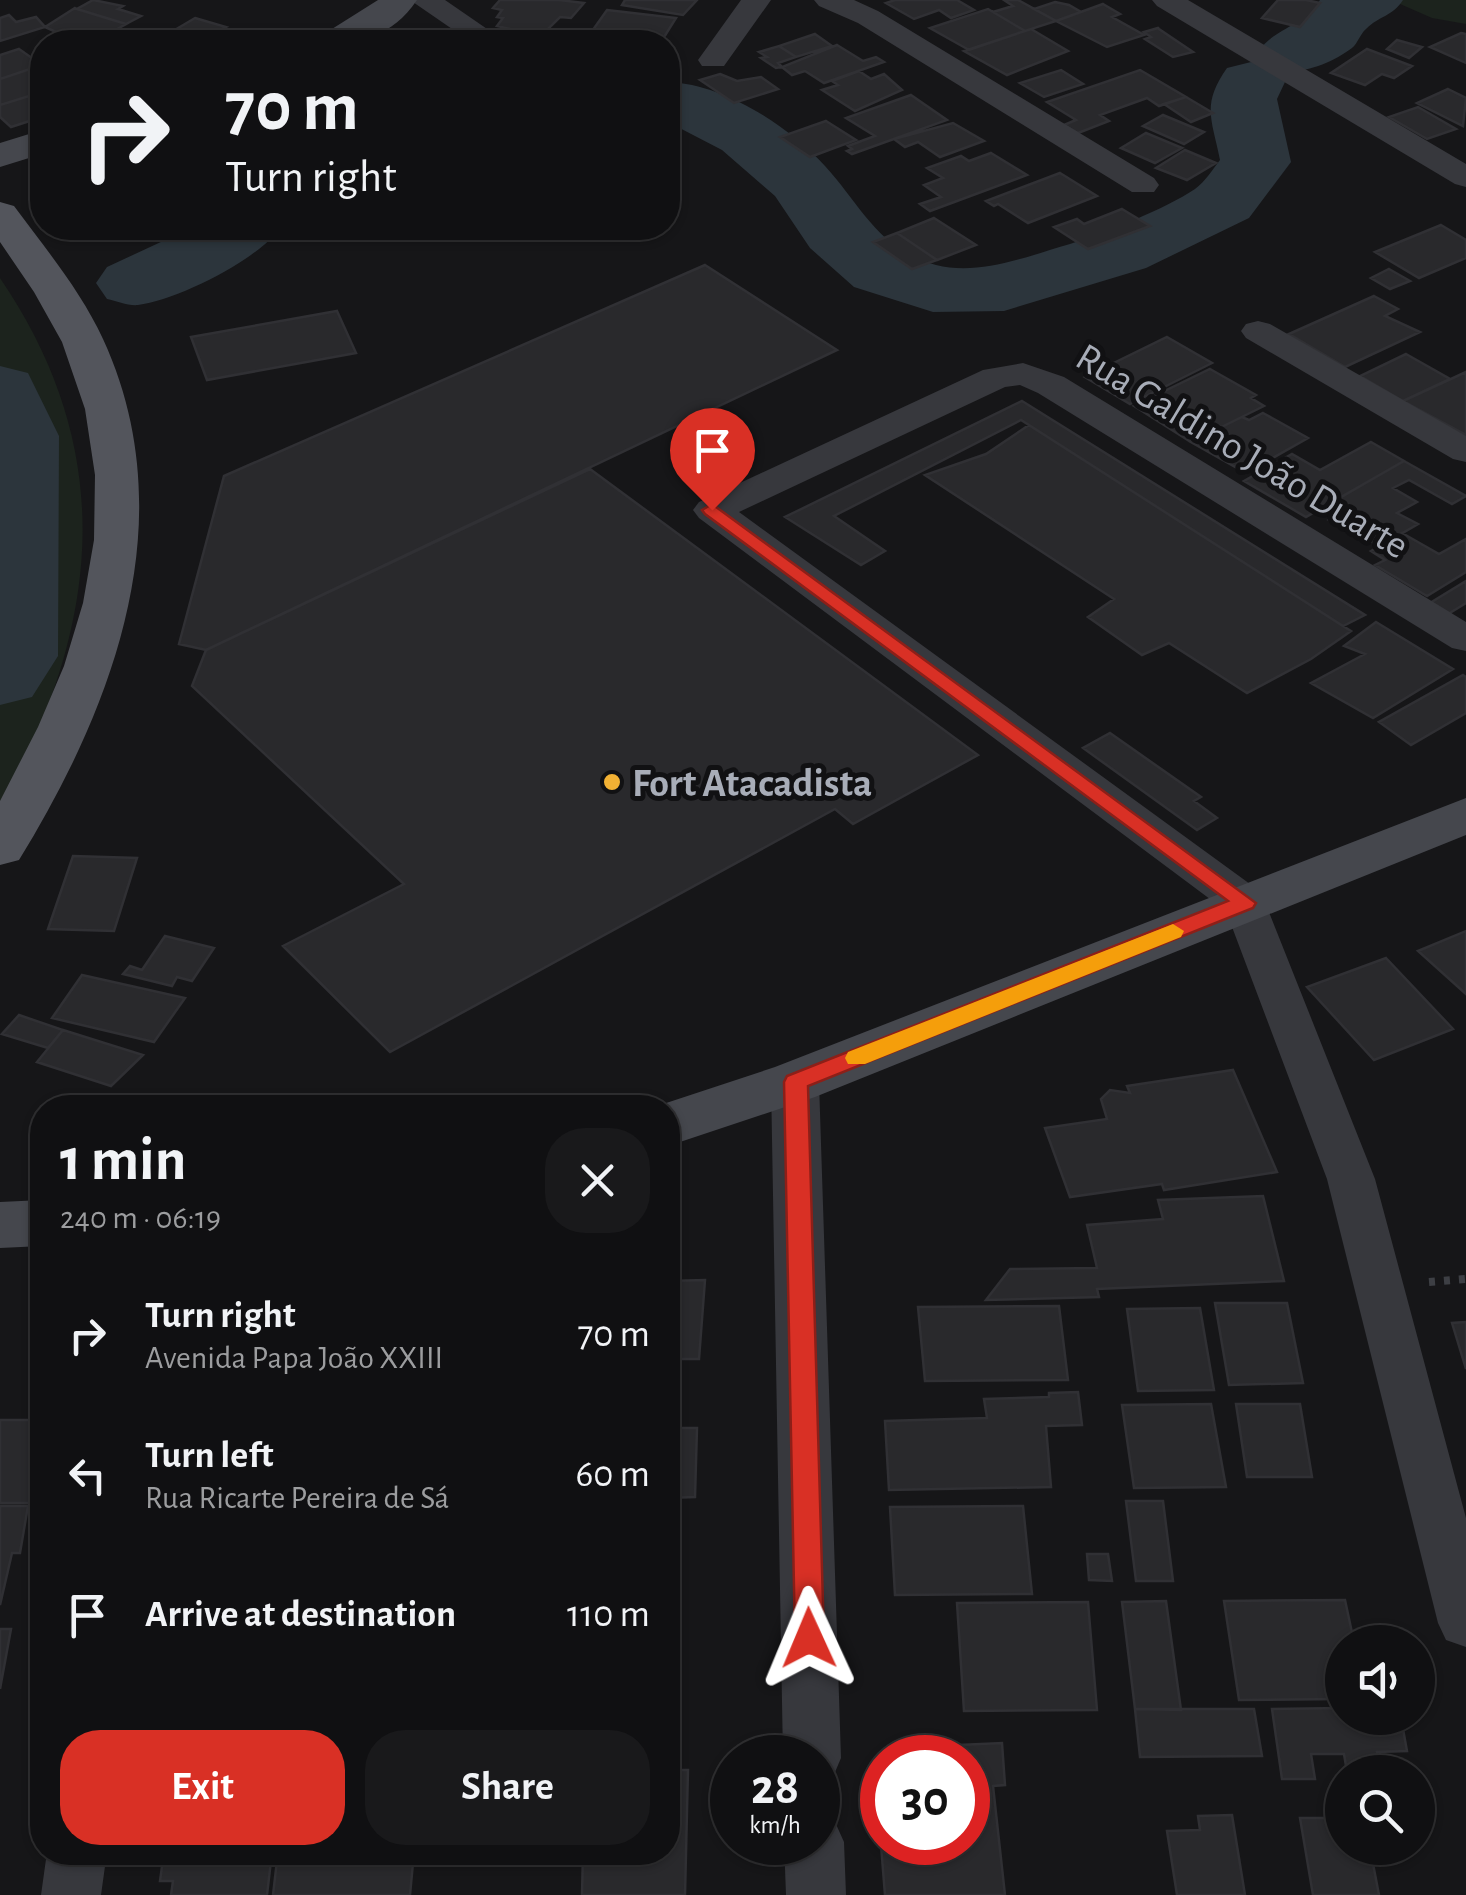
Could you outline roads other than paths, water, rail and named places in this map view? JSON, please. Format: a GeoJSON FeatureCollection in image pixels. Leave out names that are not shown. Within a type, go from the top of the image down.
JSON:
{"type":"FeatureCollection","features":[{"type":"Feature","properties":{"kind":"main road"},"geometry":{"type":"LineString","coordinates":[[358,30],[400,0]]}},
{"type":"Feature","properties":{"kind":"main road"},"geometry":{"type":"LineString","coordinates":[[0,155],[30,146]]}},
{"type":"Feature","properties":{"kind":"main road"},"geometry":{"type":"LineString","coordinates":[[0,214],[57,294],[82,342],[104,399],[120,486],[114,568],[98,648],[51,760],[0,847]]}},
{"type":"Feature","properties":{"kind":"main road"},"geometry":{"type":"LineString","coordinates":[[680,1120],[796,1082],[1466,815]]}},
{"type":"Feature","properties":{"kind":"main road"},"geometry":{"type":"LineString","coordinates":[[0,1225],[30,1224]]}},
{"type":"Feature","properties":{"kind":"street"},"geometry":{"type":"LineString","coordinates":[[425,0],[472,30]]}},
{"type":"Feature","properties":{"kind":"street"},"geometry":{"type":"LineString","coordinates":[[713,60],[756,0]]}},
{"type":"Feature","properties":{"kind":"street"},"geometry":{"type":"LineString","coordinates":[[829,0],[868,18],[1142,185]]}},
{"type":"Feature","properties":{"kind":"street"},"geometry":{"type":"LineString","coordinates":[[1168,0],[1463,171]]}},
{"type":"Feature","properties":{"kind":"street"},"geometry":{"type":"LineString","coordinates":[[1258,332],[1466,451]]}},
{"type":"Feature","properties":{"kind":"street","name":"Rua Galdino João Duarte"},"geometry":{"type":"LineString","coordinates":[[1245,903],[712,510],[996,378],[1023,374],[1051,385],[1466,639]]}},
{"type":"Feature","properties":{"kind":"street"},"geometry":{"type":"LineString","coordinates":[[1245,903],[1351,1179],[1466,1623]]}},
{"type":"Feature","properties":{"kind":"street"},"geometry":{"type":"LineString","coordinates":[[796,1082],[811,1735]]}},
{"type":"Feature","properties":{"kind":"street"},"geometry":{"type":"LineString","coordinates":[[70,1895],[75,1865]]}},
{"type":"Feature","properties":{"kind":"street"},"geometry":{"type":"LineString","coordinates":[[815,1865],[816,1895]]}},
{"type":"Feature","properties":{"kind":"waterway"},"geometry":{"type":"LineString","coordinates":[[1290,53],[1330,33],[1343,14],[1371,0]]}},
{"type":"Feature","properties":{"kind":"waterway"},"geometry":{"type":"LineString","coordinates":[[680,103],[747,135],[800,181],[836,232],[880,271],[933,289],[1004,288],[1120,252],[1223,203],[1256,162],[1243,99],[1251,82]]}},
{"type":"Feature","properties":{"kind":"waterway"},"geometry":{"type":"LineString","coordinates":[[134,283],[222,240]]}},
{"type":"Feature","properties":{"kind":"waterway"},"geometry":{"type":"LineString","coordinates":[[0,390],[19,436],[13,656],[0,677]]}},
{"type":"Feature","properties":{"kind":"place","name":"Fort Atacadista"},"geometry":{"type":"Point","coordinates":[612,782]}}]}
